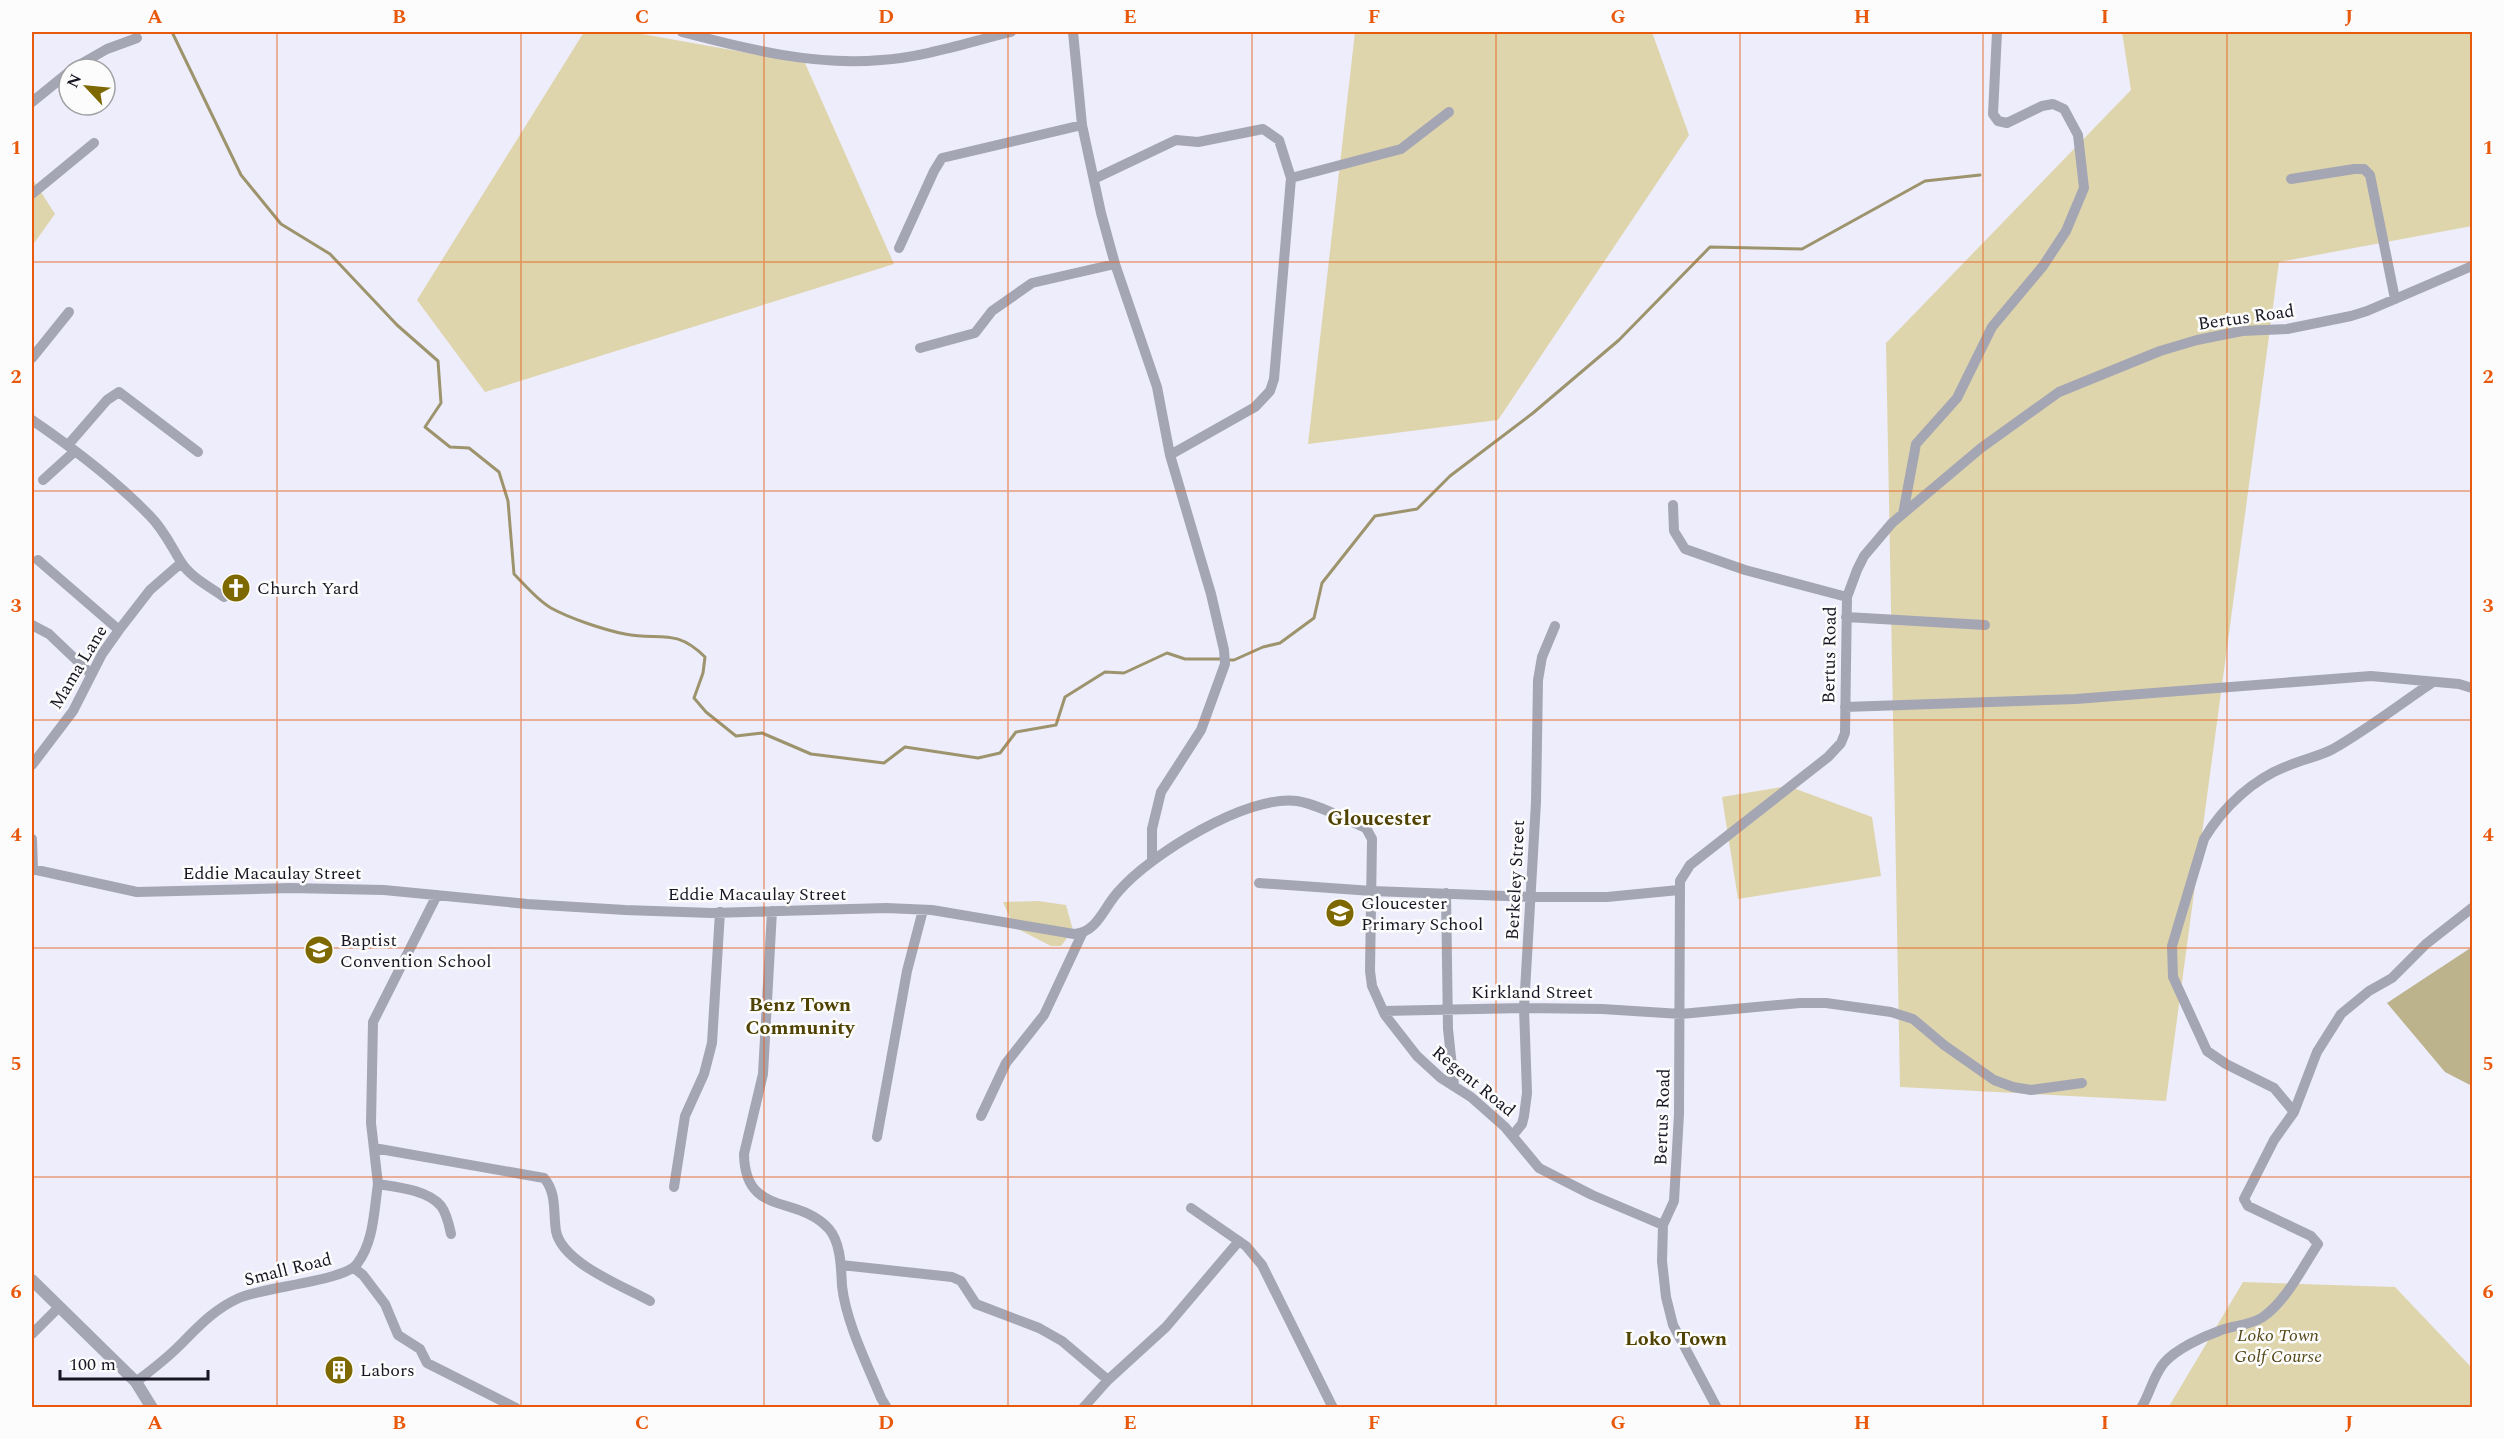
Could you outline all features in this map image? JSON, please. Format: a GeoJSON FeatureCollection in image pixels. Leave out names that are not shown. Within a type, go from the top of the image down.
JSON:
{"type":"FeatureCollection","features":[{"type":"Feature","properties":{"kind":"street"},"geometry":{"type":"LineString","coordinates":[[682,32],[756,51],[827,61],[882,60],[1011,32]]}},
{"type":"Feature","properties":{"kind":"street"},"geometry":{"type":"LineString","coordinates":[[1073,32],[1082,125],[1094,179],[1115,264],[1157,387],[1170,455],[1211,594],[1224,650],[1225,664],[1201,730],[1161,792],[1152,829],[1152,859]]}},
{"type":"Feature","properties":{"kind":"street"},"geometry":{"type":"LineString","coordinates":[[1903,514],[1916,444],[1957,398],[1992,327],[2043,266],[2067,231],[2084,188],[2078,135],[2064,109],[2053,104],[2042,106],[2007,123],[1998,121],[1993,114],[1997,32]]}},
{"type":"Feature","properties":{"kind":"street"},"geometry":{"type":"LineString","coordinates":[[93,57],[107,49],[137,38]]}},
{"type":"Feature","properties":{"kind":"street"},"geometry":{"type":"LineString","coordinates":[[32,102],[57,81]]}},
{"type":"Feature","properties":{"kind":"street"},"geometry":{"type":"LineString","coordinates":[[1291,178],[1401,149],[1449,112]]}},
{"type":"Feature","properties":{"kind":"street"},"geometry":{"type":"LineString","coordinates":[[899,248],[942,158],[1082,125]]}},
{"type":"Feature","properties":{"kind":"street"},"geometry":{"type":"LineString","coordinates":[[1094,179],[1176,140],[1198,142],[1263,129],[1279,140],[1291,178],[1274,379],[1270,392],[1255,407],[1170,455]]}},
{"type":"Feature","properties":{"kind":"street"},"geometry":{"type":"LineString","coordinates":[[32,194],[94,143]]}},
{"type":"Feature","properties":{"kind":"street"},"geometry":{"type":"LineString","coordinates":[[2292,179],[2354,169],[2364,169],[2370,175],[2395,299]]}},
{"type":"Feature","properties":{"kind":"street"},"geometry":{"type":"LineString","coordinates":[[920,348],[975,333],[992,311],[1032,283],[1115,264]]}},
{"type":"Feature","properties":{"kind":"street","name":"Bertus Road"},"geometry":{"type":"LineString","coordinates":[[1663,1225],[1674,1201],[1675,1190],[1681,1014],[1679,890],[1683,872],[1690,864],[1836,750],[1845,733],[1846,597],[1864,556],[1903,514],[1981,448],[2059,392],[2146,356],[2196,340],[2242,331],[2273,331],[2304,326],[2367,311],[2472,266]]}},
{"type":"Feature","properties":{"kind":"street"},"geometry":{"type":"LineString","coordinates":[[32,358],[69,312]]}},
{"type":"Feature","properties":{"kind":"street"},"geometry":{"type":"LineString","coordinates":[[44,480],[107,400],[119,392],[198,452]]}},
{"type":"Feature","properties":{"kind":"street"},"geometry":{"type":"LineString","coordinates":[[32,420],[71,448],[150,516],[165,533],[191,573],[224,597]]}},
{"type":"Feature","properties":{"kind":"street"},"geometry":{"type":"LineString","coordinates":[[1673,505],[1674,531],[1685,549],[1745,570],[1846,597]]}},
{"type":"Feature","properties":{"kind":"street"},"geometry":{"type":"LineString","coordinates":[[38,560],[119,630]]}},
{"type":"Feature","properties":{"kind":"street","name":"Mama Lane"},"geometry":{"type":"LineString","coordinates":[[32,765],[73,711],[91,674],[119,630],[150,590],[182,562]]}},
{"type":"Feature","properties":{"kind":"street"},"geometry":{"type":"LineString","coordinates":[[1846,617],[1985,625]]}},
{"type":"Feature","properties":{"kind":"street"},"geometry":{"type":"LineString","coordinates":[[32,625],[50,634],[91,674]]}},
{"type":"Feature","properties":{"kind":"street","name":"Berkeley Street"},"geometry":{"type":"LineString","coordinates":[[1513,1135],[1522,1124],[1526,1109],[1524,1008],[1536,802],[1538,680],[1542,657],[1555,626]]}},
{"type":"Feature","properties":{"kind":"street"},"geometry":{"type":"LineString","coordinates":[[1845,707],[2076,699],[2370,676],[2472,688]]}},
{"type":"Feature","properties":{"kind":"street"},"geometry":{"type":"LineString","coordinates":[[2294,1112],[2274,1088],[2226,1064],[2207,1051],[2173,977],[2172,946],[2204,838],[2213,823],[2229,805],[2252,786],[2288,765],[2332,750],[2433,682]]}},
{"type":"Feature","properties":{"kind":"street"},"geometry":{"type":"LineString","coordinates":[[981,1116],[1006,1063],[1044,1015],[1082,934],[1093,927],[1126,881],[1152,859],[1196,833],[1257,806],[1282,801],[1299,801],[1365,828],[1370,833],[1372,891]]}},
{"type":"Feature","properties":{"kind":"street"},"geometry":{"type":"LineString","coordinates":[[32,839],[32,870]]}},
{"type":"Feature","properties":{"kind":"street","name":"Eddie Macaulay Street"},"geometry":{"type":"LineString","coordinates":[[32,870],[138,892],[290,888],[384,890],[625,910],[720,912],[886,908],[923,910],[1082,934]]}},
{"type":"Feature","properties":{"kind":"street"},"geometry":{"type":"LineString","coordinates":[[1259,883],[1372,891],[1530,897],[1608,897],[1679,890]]}},
{"type":"Feature","properties":{"kind":"street","name":"Regent Road"},"geometry":{"type":"LineString","coordinates":[[1372,891],[1372,986],[1383,1011],[1417,1056],[1441,1078],[1478,1103],[1513,1135],[1528,1157],[1539,1167],[1592,1196],[1663,1225]]}},
{"type":"Feature","properties":{"kind":"street"},"geometry":{"type":"LineString","coordinates":[[1446,893],[1448,1008],[1454,1085]]}},
{"type":"Feature","properties":{"kind":"street","name":"Small Road"},"geometry":{"type":"LineString","coordinates":[[136,1382],[170,1354],[214,1312],[238,1298],[259,1291],[340,1274],[354,1268],[372,1227],[378,1184],[371,1123],[373,1022],[437,895]]}},
{"type":"Feature","properties":{"kind":"street"},"geometry":{"type":"LineString","coordinates":[[2141,1407],[2156,1375],[2165,1362],[2178,1352],[2220,1330],[2250,1323],[2262,1317],[2284,1294],[2318,1244],[2311,1236],[2248,1206],[2244,1199],[2274,1140],[2294,1112],[2317,1052],[2341,1014],[2369,991],[2392,978],[2426,944],[2472,908]]}},
{"type":"Feature","properties":{"kind":"street"},"geometry":{"type":"LineString","coordinates":[[877,1137],[907,971],[923,910]]}},
{"type":"Feature","properties":{"kind":"street"},"geometry":{"type":"LineString","coordinates":[[772,911],[763,1074],[758,1103],[744,1154],[744,1166],[758,1195],[768,1202],[791,1207],[809,1215],[830,1230],[841,1265],[844,1303],[881,1398],[887,1407]]}},
{"type":"Feature","properties":{"kind":"street"},"geometry":{"type":"LineString","coordinates":[[674,1187],[686,1116],[704,1074],[712,1043],[720,912]]}},
{"type":"Feature","properties":{"kind":"street","name":"Kirkland Street"},"geometry":{"type":"LineString","coordinates":[[1383,1011],[1524,1008],[1602,1009],[1681,1014],[1800,1003],[1826,1003],[1891,1012],[1913,1019],[1944,1045],[1994,1080],[2013,1087],[2031,1090],[2082,1083]]}},
{"type":"Feature","properties":{"kind":"street"},"geometry":{"type":"LineString","coordinates":[[374,1148],[544,1178],[553,1193],[557,1233],[564,1249],[576,1260],[650,1301]]}},
{"type":"Feature","properties":{"kind":"street"},"geometry":{"type":"LineString","coordinates":[[378,1184],[407,1189],[441,1205],[452,1234]]}},
{"type":"Feature","properties":{"kind":"street"},"geometry":{"type":"LineString","coordinates":[[1191,1209],[1246,1246],[1262,1265],[1333,1407]]}},
{"type":"Feature","properties":{"kind":"street"},"geometry":{"type":"LineString","coordinates":[[1663,1225],[1662,1261],[1666,1297],[1673,1326],[1717,1407]]}},
{"type":"Feature","properties":{"kind":"street"},"geometry":{"type":"LineString","coordinates":[[1083,1407],[1108,1380],[1166,1327],[1239,1241]]}},
{"type":"Feature","properties":{"kind":"street"},"geometry":{"type":"LineString","coordinates":[[841,1265],[952,1277],[961,1281],[976,1304],[1039,1328],[1062,1341],[1108,1380]]}},
{"type":"Feature","properties":{"kind":"street"},"geometry":{"type":"LineString","coordinates":[[354,1268],[363,1275],[385,1304],[398,1335],[420,1350],[427,1363],[516,1407]]}},
{"type":"Feature","properties":{"kind":"street"},"geometry":{"type":"LineString","coordinates":[[32,1280],[136,1382],[152,1407]]}},
{"type":"Feature","properties":{"kind":"street"},"geometry":{"type":"LineString","coordinates":[[32,1334],[59,1307]]}},
{"type":"Feature","properties":{"kind":"green space"},"geometry":{"type":"Polygon","coordinates":[[[584,32],[631,32],[805,63],[894,264],[485,392],[417,300],[584,32]]]}},
{"type":"Feature","properties":{"kind":"green space"},"geometry":{"type":"Polygon","coordinates":[[[1355,32],[1652,32],[1689,135],[1498,420],[1308,444],[1355,32]]]}},
{"type":"Feature","properties":{"kind":"green space"},"geometry":{"type":"Polygon","coordinates":[[[2122,32],[2472,32],[2472,226],[2279,262],[2166,1101],[1900,1087],[1886,343],[2131,90],[2122,32]]]}},
{"type":"Feature","properties":{"kind":"green space"},"geometry":{"type":"Polygon","coordinates":[[[32,178],[55,214],[32,246],[32,178]]]}},
{"type":"Feature","properties":{"kind":"green space"},"geometry":{"type":"Polygon","coordinates":[[[1788,786],[1872,817],[1881,876],[1738,899],[1722,797],[1788,786]]]}},
{"type":"Feature","properties":{"kind":"green space"},"geometry":{"type":"Polygon","coordinates":[[[1038,901],[1066,905],[1073,930],[1061,946],[1051,946],[1014,927],[1003,902],[1038,901]]]}},
{"type":"Feature","properties":{"kind":"green space","name":"Loko Town Golf Course"},"geometry":{"type":"Polygon","coordinates":[[[2243,1282],[2395,1287],[2472,1368],[2472,1407],[2168,1408],[2243,1282]]]}},
{"type":"Feature","properties":{"kind":"shaded area"},"geometry":{"type":"Polygon","coordinates":[[[2472,947],[2472,1086],[2445,1072],[2387,1003],[2472,947]]]}},
{"type":"Feature","properties":{"kind":"waterway"},"geometry":{"type":"LineString","coordinates":[[172,32],[241,175],[281,224],[330,254],[397,325],[438,361],[441,403],[425,427],[450,447],[469,448],[499,472],[508,501],[514,574],[541,601],[567,616],[625,634],[675,638],[694,648],[705,657],[703,673],[694,698],[706,712],[736,736],[762,733],[811,754],[884,763],[905,747],[978,758],[1000,753],[1016,732],[1056,725],[1065,697],[1105,672],[1124,673],[1167,653],[1185,659],[1221,659]]}},
{"type":"Feature","properties":{"kind":"waterway"},"geometry":{"type":"LineString","coordinates":[[1228,660],[1234,660],[1263,647],[1280,643],[1314,618],[1322,583],[1375,516],[1417,509],[1450,476],[1533,413],[1619,340],[1710,247],[1802,249],[1925,181],[1980,175]]}},
{"type":"Feature","properties":{"kind":"place","name":"Church Yard"},"geometry":{"type":"Point","coordinates":[236,588]}},
{"type":"Feature","properties":{"kind":"place","name":"Gloucester Primary School"},"geometry":{"type":"Point","coordinates":[1340,913]}},
{"type":"Feature","properties":{"kind":"place","name":"Baptist Convention School"},"geometry":{"type":"Point","coordinates":[319,950]}},
{"type":"Feature","properties":{"kind":"place","name":"Labors"},"geometry":{"type":"Point","coordinates":[339,1370]}},
{"type":"Feature","properties":{"kind":"district","name":"Gloucester"},"geometry":{"type":"Point","coordinates":[1379,818]}},
{"type":"Feature","properties":{"kind":"district","name":"Benz Town Community"},"geometry":{"type":"Point","coordinates":[800,1016]}},
{"type":"Feature","properties":{"kind":"district","name":"Loko Town"},"geometry":{"type":"Point","coordinates":[1676,1338]}}]}
